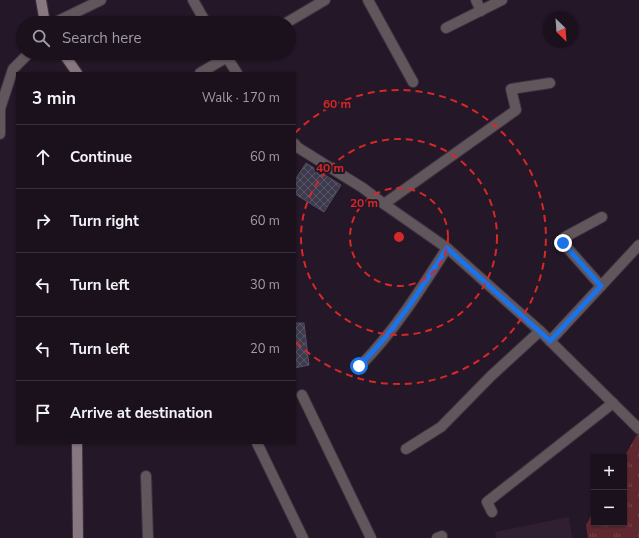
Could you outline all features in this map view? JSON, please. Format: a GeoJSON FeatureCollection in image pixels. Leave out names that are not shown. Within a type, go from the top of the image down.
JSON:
{"type":"FeatureCollection","features":[{"type":"Feature","properties":{"kind":"street"},"geometry":{"type":"LineString","coordinates":[[41,0],[44,16]]}},
{"type":"Feature","properties":{"kind":"street"},"geometry":{"type":"LineString","coordinates":[[68,16],[101,0]]}},
{"type":"Feature","properties":{"kind":"street"},"geometry":{"type":"LineString","coordinates":[[193,0],[202,16]]}},
{"type":"Feature","properties":{"kind":"street"},"geometry":{"type":"LineString","coordinates":[[296,17],[325,0]]}},
{"type":"Feature","properties":{"kind":"street"},"geometry":{"type":"LineString","coordinates":[[368,0],[413,82]]}},
{"type":"Feature","properties":{"kind":"street"},"geometry":{"type":"LineString","coordinates":[[476,0],[481,11]]}},
{"type":"Feature","properties":{"kind":"street"},"geometry":{"type":"LineString","coordinates":[[446,28],[502,0]]}},
{"type":"Feature","properties":{"kind":"street"},"geometry":{"type":"LineString","coordinates":[[0,134],[0,109],[13,69],[22,60]]}},
{"type":"Feature","properties":{"kind":"street"},"geometry":{"type":"LineString","coordinates":[[68,60],[76,72]]}},
{"type":"Feature","properties":{"kind":"street"},"geometry":{"type":"LineString","coordinates":[[201,72],[219,60]]}},
{"type":"Feature","properties":{"kind":"street"},"geometry":{"type":"LineString","coordinates":[[231,60],[237,72]]}},
{"type":"Feature","properties":{"kind":"street"},"geometry":{"type":"LineString","coordinates":[[384,204],[516,110],[511,89],[550,83]]}},
{"type":"Feature","properties":{"kind":"street"},"geometry":{"type":"LineString","coordinates":[[296,145],[363,188],[447,248],[540,331],[639,428]]}},
{"type":"Feature","properties":{"kind":"street"},"geometry":{"type":"LineString","coordinates":[[601,286],[563,243],[565,237],[602,217]]}},
{"type":"Feature","properties":{"kind":"street"},"geometry":{"type":"LineString","coordinates":[[550,341],[639,245]]}},
{"type":"Feature","properties":{"kind":"street"},"geometry":{"type":"LineString","coordinates":[[359,366],[376,350],[421,289],[447,248]]}},
{"type":"Feature","properties":{"kind":"street"},"geometry":{"type":"LineString","coordinates":[[406,449],[441,427],[491,376],[540,331]]}},
{"type":"Feature","properties":{"kind":"street"},"geometry":{"type":"LineString","coordinates":[[302,395],[371,538]]}},
{"type":"Feature","properties":{"kind":"street"},"geometry":{"type":"LineString","coordinates":[[492,512],[487,502],[613,403]]}},
{"type":"Feature","properties":{"kind":"street"},"geometry":{"type":"LineString","coordinates":[[77,444],[78,538]]}},
{"type":"Feature","properties":{"kind":"street"},"geometry":{"type":"LineString","coordinates":[[258,444],[303,538]]}},
{"type":"Feature","properties":{"kind":"street"},"geometry":{"type":"LineString","coordinates":[[146,476],[148,538]]}},
{"type":"Feature","properties":{"kind":"shaded area"},"geometry":{"type":"Polygon","coordinates":[[[569,517],[572,538],[496,538],[495,532],[569,517]]]}},
{"type":"Feature","properties":{"kind":"green space"},"geometry":{"type":"Polygon","coordinates":[[[639,431],[639,538],[588,538],[586,525],[591,516],[591,526],[627,526],[627,454],[626,454],[639,431]]]}},
{"type":"Feature","properties":{"kind":"building"},"geometry":{"type":"Polygon","coordinates":[[[306,163],[341,185],[324,212],[296,195],[296,178],[306,163]]]}},
{"type":"Feature","properties":{"kind":"building"},"geometry":{"type":"Polygon","coordinates":[[[296,323],[304,323],[309,365],[296,368],[296,323]]]}},
{"type":"Feature","properties":{"kind":"route"},"geometry":{"type":"LineString","coordinates":[[359,366],[376,350],[421,289],[447,248],[550,341],[601,286],[563,243]]}}]}
